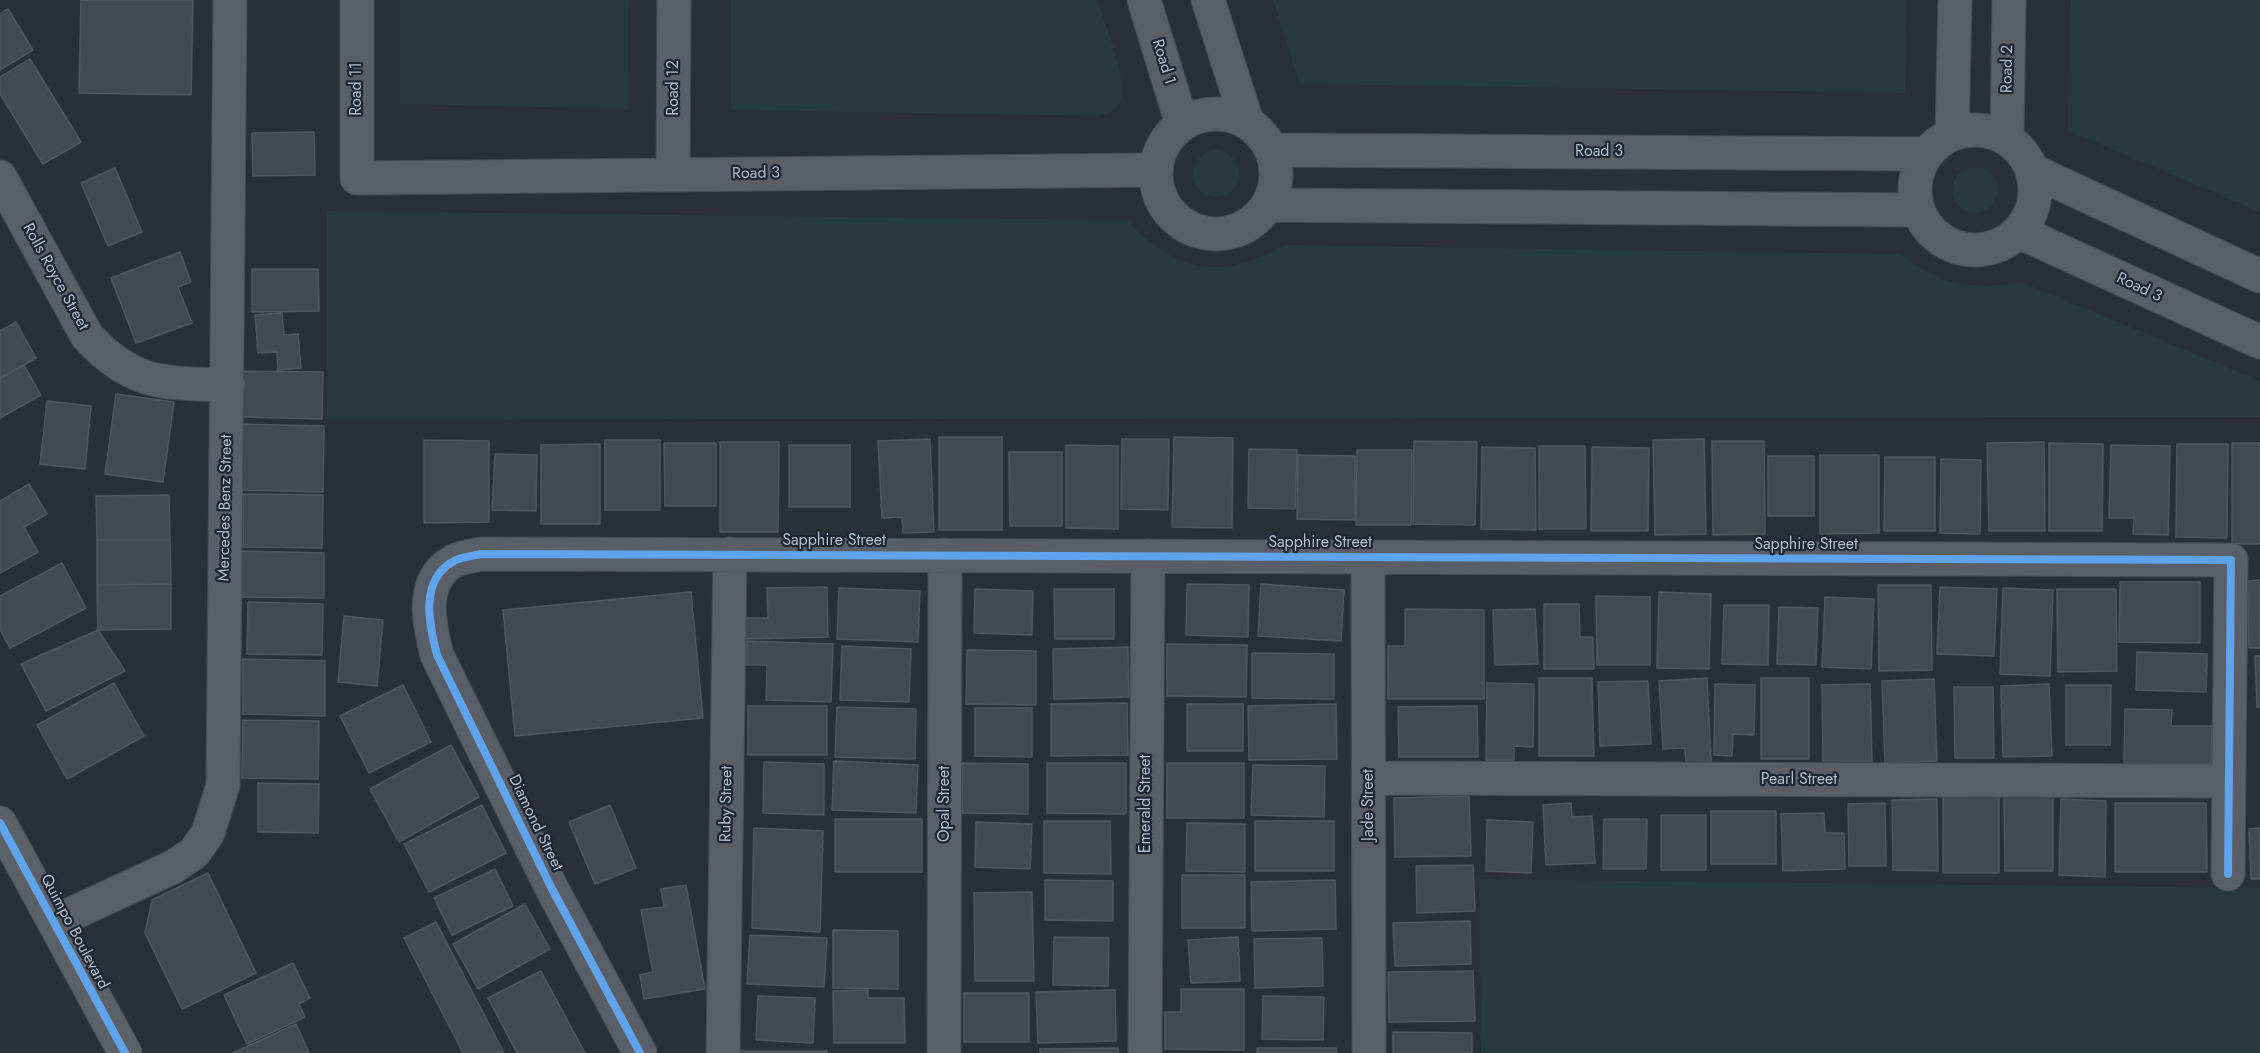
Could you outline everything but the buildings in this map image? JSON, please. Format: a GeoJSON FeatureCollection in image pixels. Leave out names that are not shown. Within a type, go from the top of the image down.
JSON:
{"type":"FeatureCollection","features":[{"type":"Feature","properties":{"kind":"main road","name":"Quimpo Boulevard"},"geometry":{"type":"LineString","coordinates":[[0,823],[125,1053]]}},
{"type":"Feature","properties":{"kind":"street","name":"Mercedes Benz Street"},"geometry":{"type":"LineString","coordinates":[[54,922],[172,867],[194,853],[208,833],[218,809],[223,785],[230,0]]}},
{"type":"Feature","properties":{"kind":"street","name":"Road 11"},"geometry":{"type":"LineString","coordinates":[[357,0],[357,178]]}},
{"type":"Feature","properties":{"kind":"street","name":"Road 12"},"geometry":{"type":"LineString","coordinates":[[673,175],[674,0]]}},
{"type":"Feature","properties":{"kind":"street","name":"Road 1"},"geometry":{"type":"LineString","coordinates":[[1144,0],[1182,124]]}},
{"type":"Feature","properties":{"kind":"street"},"geometry":{"type":"LineString","coordinates":[[1208,0],[1247,122]]}},
{"type":"Feature","properties":{"kind":"street"},"geometry":{"type":"LineString","coordinates":[[1952,134],[1955,0]]}},
{"type":"Feature","properties":{"kind":"street","name":"Road 2"},"geometry":{"type":"LineString","coordinates":[[2007,138],[2009,0]]}},
{"type":"Feature","properties":{"kind":"street"},"geometry":{"type":"LineString","coordinates":[[1214,114],[1231,116],[1247,122],[1261,134],[1272,150],[1277,168],[1276,187],[1269,205],[1258,219],[1243,229],[1225,234],[1207,234],[1190,229],[1175,219],[1164,205],[1157,188],[1156,170],[1159,152],[1168,136],[1182,124],[1197,116],[1214,114]]}},
{"type":"Feature","properties":{"kind":"street"},"geometry":{"type":"LineString","coordinates":[[1981,130],[2007,138],[2023,153],[2033,171],[2036,187],[2035,203],[2029,219],[2019,232],[1989,249],[1971,250],[1954,247],[1938,238],[1926,225],[1918,210],[1914,191],[1917,172],[1925,154],[1952,134],[1981,130]]}},
{"type":"Feature","properties":{"kind":"street","name":"Road 3"},"geometry":{"type":"LineString","coordinates":[[1272,150],[1925,154]]}},
{"type":"Feature","properties":{"kind":"street","name":"Road 3"},"geometry":{"type":"LineString","coordinates":[[357,178],[1156,170]]}},
{"type":"Feature","properties":{"kind":"street"},"geometry":{"type":"LineString","coordinates":[[2033,171],[2260,276]]}},
{"type":"Feature","properties":{"kind":"street","name":"Rolls Royce Street"},"geometry":{"type":"LineString","coordinates":[[0,177],[87,336],[107,358],[124,369],[145,378],[174,383],[228,385]]}},
{"type":"Feature","properties":{"kind":"street"},"geometry":{"type":"LineString","coordinates":[[1269,205],[1918,210]]}},
{"type":"Feature","properties":{"kind":"street","name":"Road 3"},"geometry":{"type":"LineString","coordinates":[[2019,232],[2260,342]]}},
{"type":"Feature","properties":{"kind":"street","name":"Sapphire Street"},"geometry":{"type":"LineString","coordinates":[[429,597],[435,579],[453,561],[481,554],[2231,560],[2229,781]]}},
{"type":"Feature","properties":{"kind":"street","name":"Ruby Street"},"geometry":{"type":"LineString","coordinates":[[723,1053],[730,554]]}},
{"type":"Feature","properties":{"kind":"street","name":"Opal Street"},"geometry":{"type":"LineString","coordinates":[[944,1053],[945,555]]}},
{"type":"Feature","properties":{"kind":"street","name":"Emerald Street"},"geometry":{"type":"LineString","coordinates":[[1144,1053],[1148,556]]}},
{"type":"Feature","properties":{"kind":"street","name":"Jade Street"},"geometry":{"type":"LineString","coordinates":[[1368,556],[1369,1053]]}},
{"type":"Feature","properties":{"kind":"street","name":"Diamond Street"},"geometry":{"type":"LineString","coordinates":[[429,597],[430,627],[437,655],[551,886],[640,1053]]}},
{"type":"Feature","properties":{"kind":"street","name":"Pearl Street"},"geometry":{"type":"LineString","coordinates":[[1368,778],[2229,781]]}},
{"type":"Feature","properties":{"kind":"street"},"geometry":{"type":"LineString","coordinates":[[2228,873],[2229,781]]}},
{"type":"Feature","properties":{"kind":"green space"},"geometry":{"type":"Polygon","coordinates":[[[400,0],[629,0],[628,109],[400,104],[400,0]]]}},
{"type":"Feature","properties":{"kind":"green space"},"geometry":{"type":"Polygon","coordinates":[[[731,0],[1097,0],[1119,69],[1122,84],[1121,96],[1114,110],[1097,116],[731,110],[731,0]]]}},
{"type":"Feature","properties":{"kind":"green space"},"geometry":{"type":"Polygon","coordinates":[[[1273,0],[1906,0],[1905,93],[1300,84],[1273,0]]]}},
{"type":"Feature","properties":{"kind":"green space"},"geometry":{"type":"Polygon","coordinates":[[[2071,0],[2260,0],[2260,212],[2067,130],[2071,0]]]}},
{"type":"Feature","properties":{"kind":"green space"},"geometry":{"type":"Polygon","coordinates":[[[1216,151],[1232,158],[1239,174],[1232,190],[1216,197],[1200,190],[1193,174],[1200,158],[1216,151]]]}},
{"type":"Feature","properties":{"kind":"green space"},"geometry":{"type":"Polygon","coordinates":[[[1975,167],[1991,174],[1998,190],[1991,206],[1975,213],[1959,206],[1952,190],[1959,174],[1975,167]]]}},
{"type":"Feature","properties":{"kind":"green space"},"geometry":{"type":"Polygon","coordinates":[[[327,211],[1127,220],[1163,252],[1181,261],[1200,266],[1220,267],[1262,256],[1285,245],[1899,254],[1928,272],[1957,283],[1987,286],[2021,282],[2260,381],[2260,417],[327,420],[327,211]]]}},
{"type":"Feature","properties":{"kind":"green space"},"geometry":{"type":"Polygon","coordinates":[[[1479,879],[2260,888],[2260,1053],[1481,1053],[1479,879]]]}},
{"type":"Feature","properties":{"kind":"cycle path"},"geometry":{"type":"LineString","coordinates":[[640,1053],[551,887],[437,655],[431,630],[429,604],[431,591],[435,579],[454,561],[481,554],[2231,560],[2228,874]]}},
{"type":"Feature","properties":{"kind":"cycle path"},"geometry":{"type":"LineString","coordinates":[[0,823],[125,1053]]}}]}
